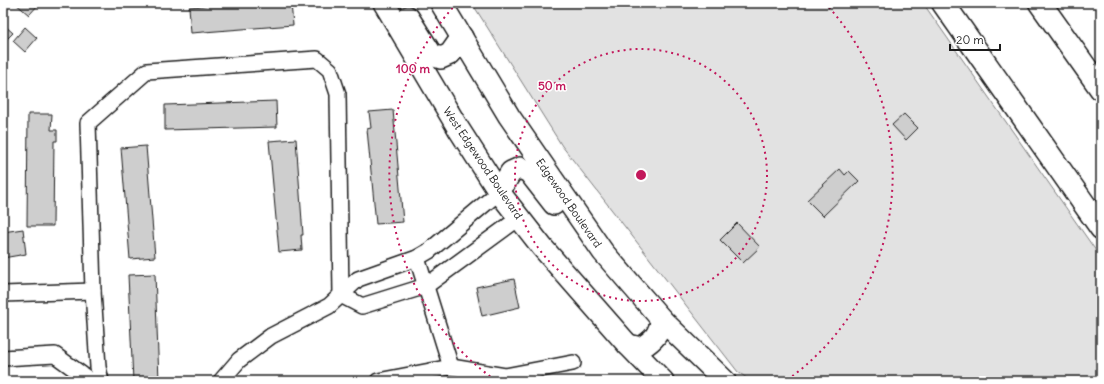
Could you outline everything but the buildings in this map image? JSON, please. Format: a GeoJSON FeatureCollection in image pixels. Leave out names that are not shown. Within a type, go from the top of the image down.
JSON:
{"type":"FeatureCollection","features":[{"type":"Feature","properties":{"kind":"highway"},"geometry":{"type":"LineString","coordinates":[[943,3],[1101,228]]}},
{"type":"Feature","properties":{"kind":"highway"},"geometry":{"type":"LineString","coordinates":[[1040,3],[1101,89]]}},
{"type":"Feature","properties":{"kind":"street","name":"West Edgewood Boulevard"},"geometry":{"type":"LineString","coordinates":[[384,3],[458,128],[499,192],[542,247],[628,346],[663,381]]}},
{"type":"Feature","properties":{"kind":"street"},"geometry":{"type":"LineString","coordinates":[[400,3],[432,55],[441,58],[450,54],[462,37]]}},
{"type":"Feature","properties":{"kind":"street","name":"Edgewood Boulevard"},"geometry":{"type":"LineString","coordinates":[[441,3],[509,116],[603,252],[662,320],[725,381]]}},
{"type":"Feature","properties":{"kind":"street"},"geometry":{"type":"LineString","coordinates":[[101,381],[98,367],[93,291],[88,123],[147,71],[317,60],[330,70],[338,94],[340,295]]}},
{"type":"Feature","properties":{"kind":"street"},"geometry":{"type":"LineString","coordinates":[[221,381],[239,360],[271,336],[329,306],[358,278],[417,258],[499,192],[502,184],[511,172],[520,168],[529,172],[584,243],[603,252]]}},
{"type":"Feature","properties":{"kind":"street"},"geometry":{"type":"LineString","coordinates":[[340,295],[362,306],[426,286],[519,218]]}},
{"type":"Feature","properties":{"kind":"street"},"geometry":{"type":"LineString","coordinates":[[417,258],[451,367]]}},
{"type":"Feature","properties":{"kind":"street"},"geometry":{"type":"LineString","coordinates":[[3,294],[93,291]]}},
{"type":"Feature","properties":{"kind":"street"},"geometry":{"type":"LineString","coordinates":[[628,346],[641,348],[652,341],[659,331],[662,320]]}},
{"type":"Feature","properties":{"kind":"street"},"geometry":{"type":"LineString","coordinates":[[3,358],[55,355],[91,381]]}},
{"type":"Feature","properties":{"kind":"street"},"geometry":{"type":"LineString","coordinates":[[378,381],[451,367],[505,376],[573,363]]}},
{"type":"Feature","properties":{"kind":"shaded area"},"geometry":{"type":"Polygon","coordinates":[[[472,3],[923,3],[1101,258],[1101,381],[751,381],[738,372],[562,146],[472,3]]]}}]}
